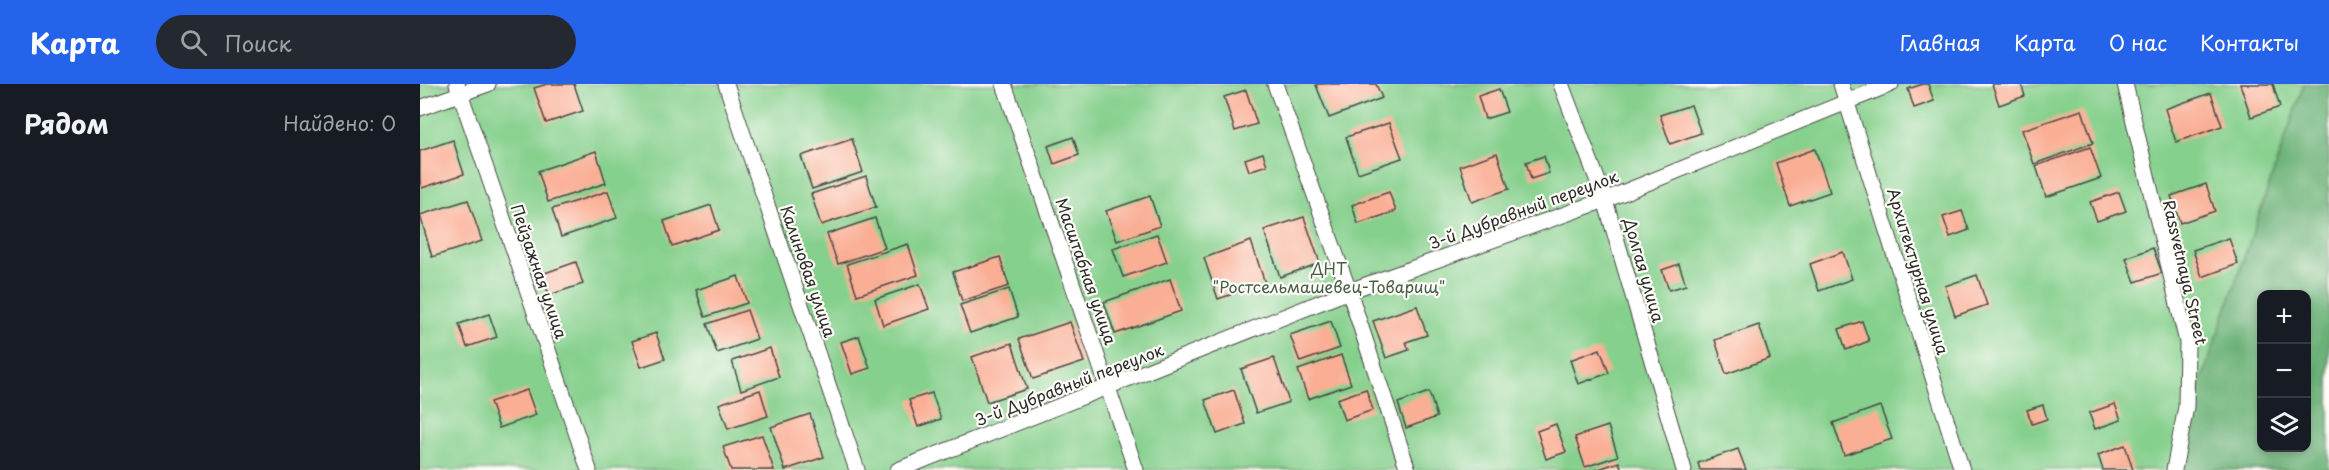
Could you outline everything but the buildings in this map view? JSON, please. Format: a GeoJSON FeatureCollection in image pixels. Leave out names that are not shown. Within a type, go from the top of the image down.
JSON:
{"type":"FeatureCollection","features":[{"type":"Feature","properties":{"kind":"lane"},"geometry":{"type":"LineString","coordinates":[[420,108],[459,89],[488,84]]}},
{"type":"Feature","properties":{"kind":"lane","name":"Калиновая улица"},"geometry":{"type":"LineString","coordinates":[[726,84],[857,470]]}},
{"type":"Feature","properties":{"kind":"lane","name":"Масштабная улица"},"geometry":{"type":"LineString","coordinates":[[1004,84],[1136,470]]}},
{"type":"Feature","properties":{"kind":"lane"},"geometry":{"type":"LineString","coordinates":[[1275,84],[1349,291],[1408,470]]}},
{"type":"Feature","properties":{"kind":"lane","name":"Долгая улица"},"geometry":{"type":"LineString","coordinates":[[1561,84],[1605,200],[1684,470]]}},
{"type":"Feature","properties":{"kind":"lane","name":"Архитектурная улица"},"geometry":{"type":"LineString","coordinates":[[1841,84],[1962,470]]}},
{"type":"Feature","properties":{"kind":"lane","name":"3-й Дубравный переулок"},"geometry":{"type":"LineString","coordinates":[[898,470],[1349,291],[1605,200],[1891,84]]}},
{"type":"Feature","properties":{"kind":"lane","name":"Rassvetnaya Street"},"geometry":{"type":"LineString","coordinates":[[2125,84],[2187,342],[2186,407],[2174,470]]}},
{"type":"Feature","properties":{"kind":"lane","name":"Пейзажная улица"},"geometry":{"type":"LineString","coordinates":[[459,89],[589,470]]}},
{"type":"Feature","properties":{"kind":"green space","name":"ДНТ \"Ростсельмашевец-Товарищ\""},"geometry":{"type":"Polygon","coordinates":[[[420,84],[2304,84],[2171,470],[420,470],[420,84]]]}},
{"type":"Feature","properties":{"kind":"green space"},"geometry":{"type":"Polygon","coordinates":[[[2304,84],[2329,84],[2329,470],[2171,470],[2304,84]]]}}]}
